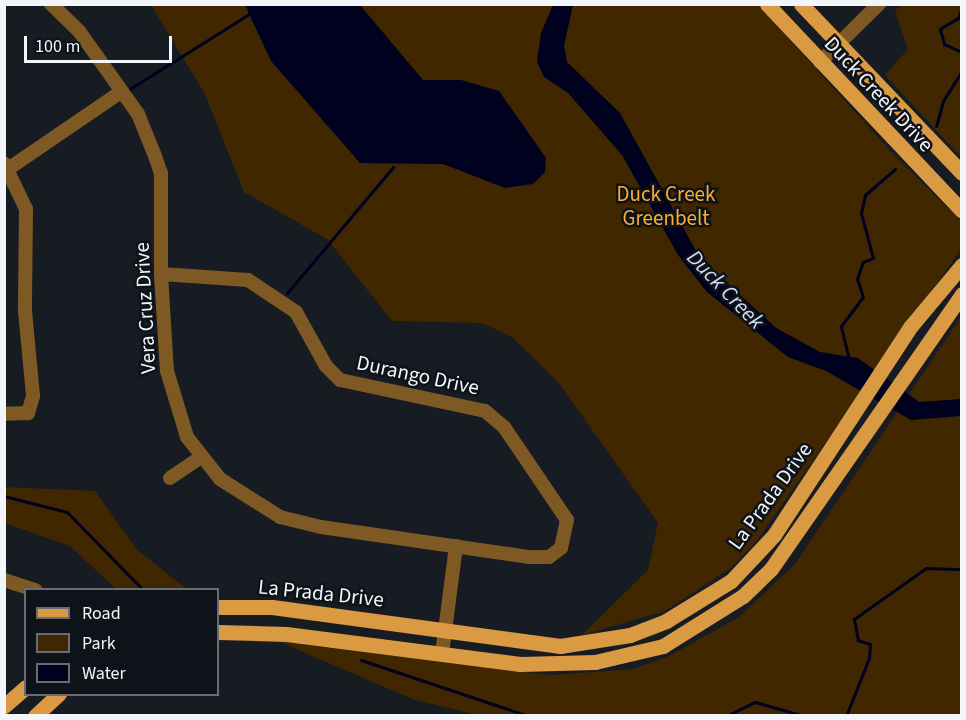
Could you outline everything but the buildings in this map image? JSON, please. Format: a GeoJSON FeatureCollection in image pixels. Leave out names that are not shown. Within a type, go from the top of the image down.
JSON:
{"type":"FeatureCollection","features":[{"type":"Feature","properties":{"kind":"main road","name":"Duck Creek Drive"},"geometry":{"type":"LineString","coordinates":[[767,4],[962,211]]}},
{"type":"Feature","properties":{"kind":"main road","name":"Duck Creek Drive"},"geometry":{"type":"LineString","coordinates":[[801,4],[962,173]]}},
{"type":"Feature","properties":{"kind":"main road","name":"La Prada Drive"},"geometry":{"type":"LineString","coordinates":[[219,607],[272,607],[446,629],[529,644],[590,644],[666,621],[731,581],[774,534],[911,326],[962,265]]}},
{"type":"Feature","properties":{"kind":"main road","name":"La Prada Drive"},"geometry":{"type":"LineString","coordinates":[[219,632],[286,634],[442,654],[563,665],[632,655],[696,629],[743,596],[793,538],[928,338],[962,294]]}},
{"type":"Feature","properties":{"kind":"main road"},"geometry":{"type":"LineString","coordinates":[[4,706],[24,689]]}},
{"type":"Feature","properties":{"kind":"main road"},"geometry":{"type":"LineString","coordinates":[[35,716],[56,696]]}},
{"type":"Feature","properties":{"kind":"street","name":"Vera Cruz Drive"},"geometry":{"type":"LineString","coordinates":[[51,4],[79,31],[138,114],[161,173],[161,274],[174,404],[201,457],[241,496],[280,517],[456,546],[549,557],[567,534],[559,507]]}},
{"type":"Feature","properties":{"kind":"street"},"geometry":{"type":"LineString","coordinates":[[820,62],[879,4]]}},
{"type":"Feature","properties":{"kind":"street"},"geometry":{"type":"LineString","coordinates":[[4,414],[27,413],[32,407],[24,300],[26,209],[6,166],[121,92]]}},
{"type":"Feature","properties":{"kind":"street","name":"Durango Drive"},"geometry":{"type":"LineString","coordinates":[[161,274],[248,280],[296,312],[326,366],[340,380],[485,411],[504,427],[559,507]]}},
{"type":"Feature","properties":{"kind":"street"},"geometry":{"type":"LineString","coordinates":[[170,478],[201,457]]}},
{"type":"Feature","properties":{"kind":"street"},"geometry":{"type":"LineString","coordinates":[[442,654],[456,546]]}},
{"type":"Feature","properties":{"kind":"street"},"geometry":{"type":"LineString","coordinates":[[4,580],[29,588]]}},
{"type":"Feature","properties":{"kind":"green space","name":"Duck Creek Greenbelt"},"geometry":{"type":"Polygon","coordinates":[[[151,5],[758,5],[896,157],[961,221],[961,249],[758,539],[732,567],[665,611],[582,635],[648,570],[658,523],[559,383],[512,337],[482,323],[392,321],[327,239],[244,192],[205,94],[151,5]]]}},
{"type":"Feature","properties":{"kind":"green space"},"geometry":{"type":"Polygon","coordinates":[[[900,5],[961,5],[961,157],[885,75],[908,49],[895,12],[900,5]]]}},
{"type":"Feature","properties":{"kind":"green space"},"geometry":{"type":"Polygon","coordinates":[[[961,317],[961,715],[479,715],[415,700],[280,642],[552,675],[633,669],[669,656],[739,617],[795,564],[961,317]]]}},
{"type":"Feature","properties":{"kind":"green space"},"geometry":{"type":"Polygon","coordinates":[[[5,487],[95,491],[137,550],[186,588],[115,588],[70,546],[5,523],[5,487]]]}},
{"type":"Feature","properties":{"kind":"water"},"geometry":{"type":"Polygon","coordinates":[[[245,5],[360,5],[423,80],[461,80],[499,91],[546,158],[545,172],[533,184],[505,188],[443,164],[360,163],[271,61],[245,5]]]}},
{"type":"Feature","properties":{"kind":"water","name":"Duck Creek"},"geometry":{"type":"Polygon","coordinates":[[[553,5],[573,5],[564,46],[567,62],[620,113],[700,258],[776,328],[820,352],[858,358],[919,402],[961,399],[961,416],[911,420],[826,371],[788,357],[707,292],[678,255],[622,155],[568,93],[544,77],[537,62],[541,33],[553,5]]]}},
{"type":"Feature","properties":{"kind":"waterway"},"geometry":{"type":"LineString","coordinates":[[962,7],[958,18],[940,29],[944,44],[962,52]]}},
{"type":"Feature","properties":{"kind":"waterway"},"geometry":{"type":"LineString","coordinates":[[128,90],[249,14]]}},
{"type":"Feature","properties":{"kind":"waterway"},"geometry":{"type":"LineString","coordinates":[[936,126],[943,101],[962,71]]}},
{"type":"Feature","properties":{"kind":"waterway"},"geometry":{"type":"LineString","coordinates":[[287,293],[393,167]]}},
{"type":"Feature","properties":{"kind":"waterway"},"geometry":{"type":"LineString","coordinates":[[849,359],[841,326],[863,297],[857,279],[863,262],[873,258],[861,213],[865,195],[895,169]]}},
{"type":"Feature","properties":{"kind":"waterway"},"geometry":{"type":"LineString","coordinates":[[4,496],[67,512],[141,588]]}},
{"type":"Feature","properties":{"kind":"waterway"},"geometry":{"type":"LineString","coordinates":[[846,716],[869,658],[870,644],[858,640],[854,619],[926,568],[962,569]]}},
{"type":"Feature","properties":{"kind":"waterway"},"geometry":{"type":"LineString","coordinates":[[361,660],[528,716]]}},
{"type":"Feature","properties":{"kind":"waterway"},"geometry":{"type":"LineString","coordinates":[[726,716],[755,702],[804,716]]}}]}
